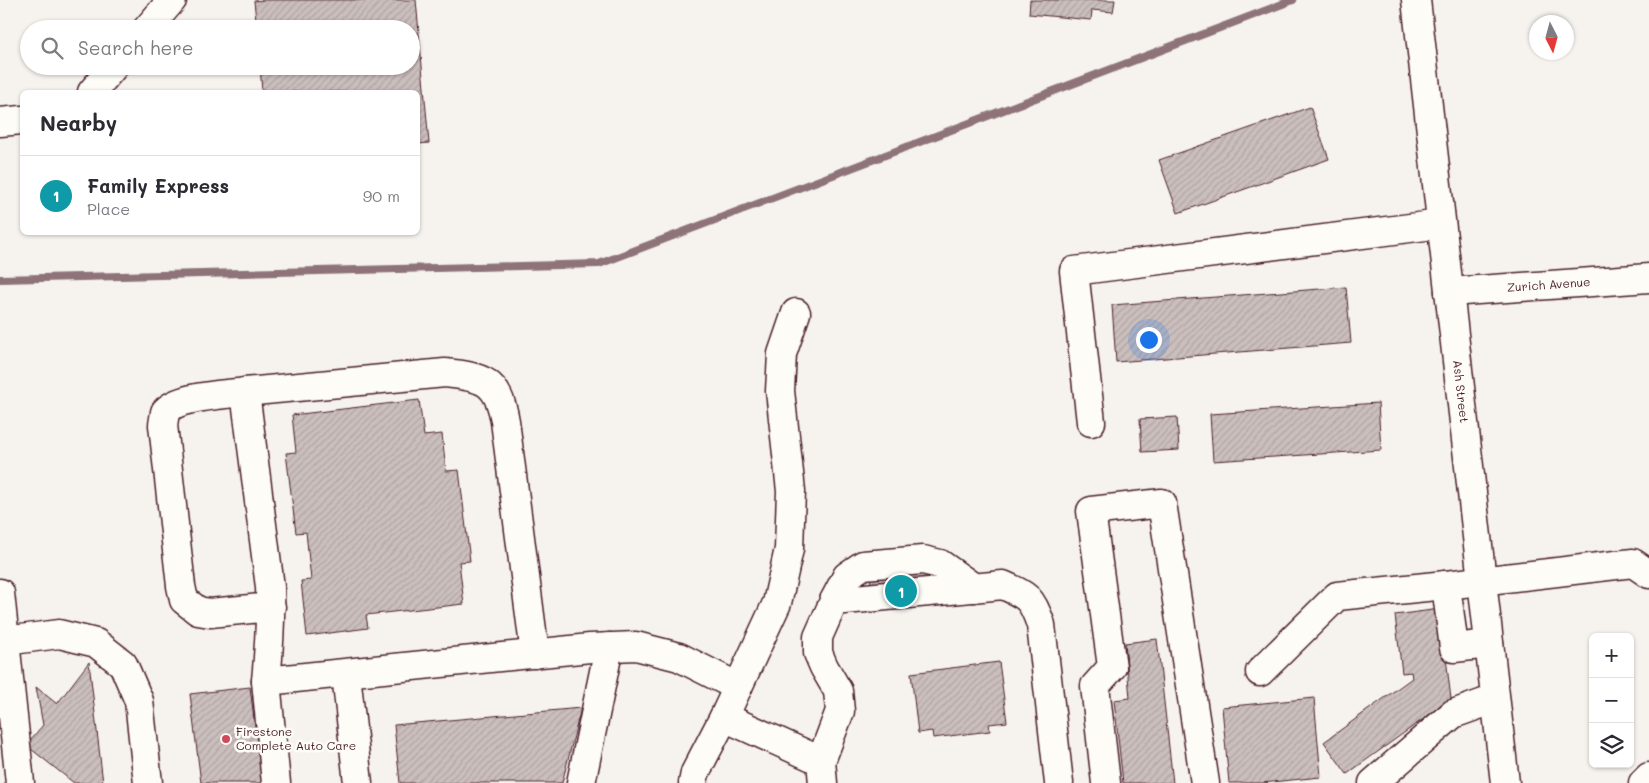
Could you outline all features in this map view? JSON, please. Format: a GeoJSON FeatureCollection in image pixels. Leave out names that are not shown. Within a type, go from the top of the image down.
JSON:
{"type":"FeatureCollection","features":[{"type":"Feature","properties":{"kind":"street"},"geometry":{"type":"LineString","coordinates":[[155,20],[172,0]]}},
{"type":"Feature","properties":{"kind":"street","name":"Ash Street"},"geometry":{"type":"LineString","coordinates":[[1416,0],[1505,783]]}},
{"type":"Feature","properties":{"kind":"street"},"geometry":{"type":"LineString","coordinates":[[94,90],[106,75]]}},
{"type":"Feature","properties":{"kind":"street"},"geometry":{"type":"LineString","coordinates":[[0,122],[20,120]]}},
{"type":"Feature","properties":{"kind":"street"},"geometry":{"type":"LineString","coordinates":[[1091,422],[1074,271],[1441,224]]}},
{"type":"Feature","properties":{"kind":"street","name":"Zurich Avenue"},"geometry":{"type":"LineString","coordinates":[[1449,292],[1649,278]]}},
{"type":"Feature","properties":{"kind":"street"},"geometry":{"type":"LineString","coordinates":[[693,783],[695,773],[724,717],[777,603],[788,549],[791,491],[780,390],[782,354],[796,313]]}},
{"type":"Feature","properties":{"kind":"street"},"geometry":{"type":"LineString","coordinates":[[271,607],[210,613],[198,611],[184,600],[163,425],[165,412],[173,404],[186,400],[245,392],[445,373],[469,376],[484,381],[494,388],[499,397],[506,421],[535,654]]}},
{"type":"Feature","properties":{"kind":"street"},"geometry":{"type":"LineString","coordinates":[[245,392],[270,587],[271,607],[266,681],[276,783]]}},
{"type":"Feature","properties":{"kind":"street"},"geometry":{"type":"LineString","coordinates":[[1106,783],[1095,686],[1112,667],[1091,511],[1162,503],[1205,783]]}},
{"type":"Feature","properties":{"kind":"street"},"geometry":{"type":"LineString","coordinates":[[1260,672],[1337,596],[1633,563],[1649,574]]}},
{"type":"Feature","properties":{"kind":"street"},"geometry":{"type":"LineString","coordinates":[[724,717],[822,772],[840,711],[838,692],[824,668],[818,653],[818,637],[834,600],[1003,585],[1025,595],[1035,607],[1041,625],[1059,783]]}},
{"type":"Feature","properties":{"kind":"street"},"geometry":{"type":"LineString","coordinates":[[1446,585],[1454,648],[1489,644]]}},
{"type":"Feature","properties":{"kind":"street"},"geometry":{"type":"LineString","coordinates":[[0,593],[20,783]]}},
{"type":"Feature","properties":{"kind":"street"},"geometry":{"type":"LineString","coordinates":[[5,641],[59,634],[96,643],[123,664],[139,701],[148,783]]}},
{"type":"Feature","properties":{"kind":"street"},"geometry":{"type":"LineString","coordinates":[[266,681],[609,647],[636,646],[679,657],[738,687]]}},
{"type":"Feature","properties":{"kind":"street"},"geometry":{"type":"LineString","coordinates":[[581,783],[609,647]]}},
{"type":"Feature","properties":{"kind":"street"},"geometry":{"type":"LineString","coordinates":[[346,674],[358,783]]}},
{"type":"Feature","properties":{"kind":"street"},"geometry":{"type":"LineString","coordinates":[[1373,783],[1453,714],[1495,699]]}},
{"type":"Feature","properties":{"kind":"street"},"geometry":{"type":"LineString","coordinates":[[1643,783],[1649,777]]}},
{"type":"Feature","properties":{"kind":"building"},"geometry":{"type":"Polygon","coordinates":[[[263,0],[416,0],[418,20],[256,20],[254,1],[263,0]]]}},
{"type":"Feature","properties":{"kind":"building"},"geometry":{"type":"Polygon","coordinates":[[[1030,0],[1115,0],[1113,12],[1092,10],[1091,20],[1029,14],[1030,0]]]}},
{"type":"Feature","properties":{"kind":"building"},"geometry":{"type":"Polygon","coordinates":[[[420,44],[429,143],[420,144],[420,90],[262,90],[261,75],[420,75],[420,44]]]}},
{"type":"Feature","properties":{"kind":"building"},"geometry":{"type":"Polygon","coordinates":[[[1310,107],[1329,159],[1178,213],[1159,160],[1310,107]]]}},
{"type":"Feature","properties":{"kind":"building"},"geometry":{"type":"Polygon","coordinates":[[[1346,287],[1351,343],[1116,362],[1112,305],[1346,287]]]}},
{"type":"Feature","properties":{"kind":"building"},"geometry":{"type":"Polygon","coordinates":[[[419,400],[424,436],[442,434],[446,471],[459,470],[470,561],[459,562],[464,604],[366,615],[368,628],[307,636],[301,581],[311,580],[306,532],[296,533],[286,453],[296,452],[292,415],[419,400]]]}},
{"type":"Feature","properties":{"kind":"building"},"geometry":{"type":"Polygon","coordinates":[[[1378,403],[1381,450],[1213,461],[1210,414],[1378,403]]]}},
{"type":"Feature","properties":{"kind":"building"},"geometry":{"type":"Polygon","coordinates":[[[1177,417],[1179,450],[1142,452],[1140,419],[1177,417]]]}},
{"type":"Feature","properties":{"kind":"building"},"geometry":{"type":"Polygon","coordinates":[[[927,572],[930,604],[875,609],[870,577],[927,572]]]}},
{"type":"Feature","properties":{"kind":"building"},"geometry":{"type":"Polygon","coordinates":[[[1440,609],[1451,699],[1347,774],[1324,742],[1412,678],[1411,672],[1402,673],[1395,615],[1440,609]]]}},
{"type":"Feature","properties":{"kind":"building"},"geometry":{"type":"Polygon","coordinates":[[[1157,639],[1173,783],[1123,783],[1114,700],[1130,698],[1125,643],[1157,639]]]}},
{"type":"Feature","properties":{"kind":"building"},"geometry":{"type":"Polygon","coordinates":[[[89,662],[103,783],[74,783],[26,745],[43,725],[36,687],[57,704],[89,662]]]}},
{"type":"Feature","properties":{"kind":"building"},"geometry":{"type":"Polygon","coordinates":[[[999,662],[1007,722],[989,724],[990,731],[933,738],[932,731],[918,733],[911,673],[999,662]]]}},
{"type":"Feature","properties":{"kind":"building","name":"Firestone Complete Auto Care"},"geometry":{"type":"Polygon","coordinates":[[[250,687],[262,783],[201,783],[190,694],[250,687]]]}},
{"type":"Feature","properties":{"kind":"building"},"geometry":{"type":"Polygon","coordinates":[[[1314,698],[1321,777],[1262,783],[1229,783],[1222,707],[1314,698]]]}},
{"type":"Feature","properties":{"kind":"building"},"geometry":{"type":"Polygon","coordinates":[[[581,708],[562,783],[400,783],[394,725],[581,708]]]}},
{"type":"Feature","properties":{"kind":"waterway"},"geometry":{"type":"LineString","coordinates":[[0,279],[599,264],[1293,0]]}},
{"type":"Feature","properties":{"kind":"place","name":"Family Express"},"geometry":{"type":"Point","coordinates":[901,591]}},
{"type":"Feature","properties":{"kind":"place","name":"Firestone Complete Auto Care"},"geometry":{"type":"Point","coordinates":[226,739]}}]}
